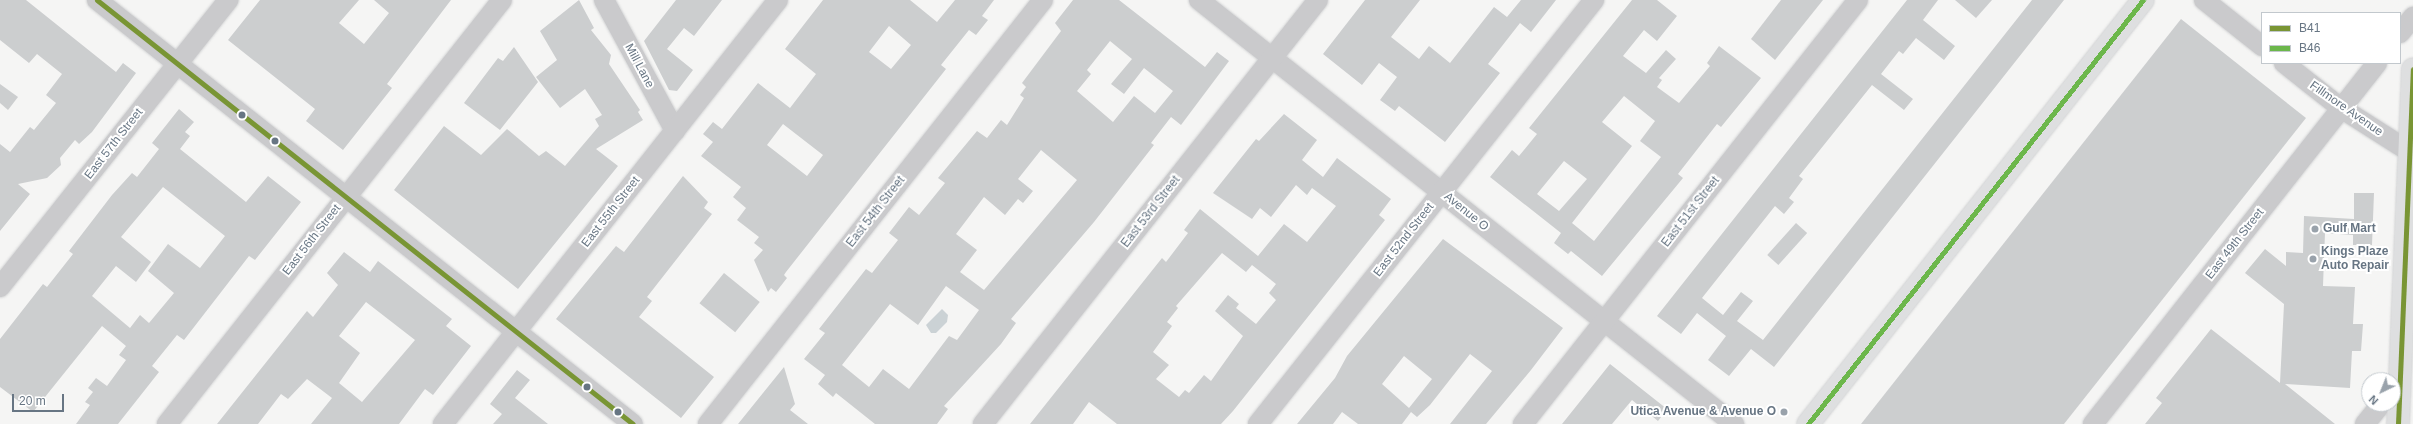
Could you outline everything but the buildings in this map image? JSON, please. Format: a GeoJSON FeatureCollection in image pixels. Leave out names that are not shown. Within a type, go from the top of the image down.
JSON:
{"type":"FeatureCollection","features":[{"type":"Feature","properties":{"kind":"main road"},"geometry":{"type":"LineString","coordinates":[[1808,424],[2143,0]]}},
{"type":"Feature","properties":{"kind":"main road"},"geometry":{"type":"LineString","coordinates":[[2398,372],[2409,265],[2410,152],[2413,70]]}},
{"type":"Feature","properties":{"kind":"main road"},"geometry":{"type":"LineString","coordinates":[[2398,412],[2398,424]]}},
{"type":"Feature","properties":{"kind":"street"},"geometry":{"type":"LineString","coordinates":[[97,0],[633,424]]}},
{"type":"Feature","properties":{"kind":"street","name":"East 57th Street"},"geometry":{"type":"LineString","coordinates":[[0,287],[228,0]]}},
{"type":"Feature","properties":{"kind":"street","name":"East 56th Street"},"geometry":{"type":"LineString","coordinates":[[167,424],[502,0]]}},
{"type":"Feature","properties":{"kind":"street","name":"Mill Lane"},"geometry":{"type":"LineString","coordinates":[[604,0],[674,131]]}},
{"type":"Feature","properties":{"kind":"street","name":"East 55th Street"},"geometry":{"type":"LineString","coordinates":[[443,424],[778,0]]}},
{"type":"Feature","properties":{"kind":"street","name":"East 54th Street"},"geometry":{"type":"LineString","coordinates":[[708,424],[1043,0]]}},
{"type":"Feature","properties":{"kind":"street","name":"Avenue O"},"geometry":{"type":"LineString","coordinates":[[1199,0],[1734,424]]}},
{"type":"Feature","properties":{"kind":"street","name":"East 53rd Street"},"geometry":{"type":"LineString","coordinates":[[983,424],[1318,0]]}},
{"type":"Feature","properties":{"kind":"street","name":"East 52nd Street"},"geometry":{"type":"LineString","coordinates":[[1258,424],[1594,0]]}},
{"type":"Feature","properties":{"kind":"street","name":"East 51st Street"},"geometry":{"type":"LineString","coordinates":[[1523,424],[1858,0]]}},
{"type":"Feature","properties":{"kind":"street"},"geometry":{"type":"LineString","coordinates":[[2204,0],[2261,45]]}},
{"type":"Feature","properties":{"kind":"street"},"geometry":{"type":"LineString","coordinates":[[2401,32],[2413,16]]}},
{"type":"Feature","properties":{"kind":"street","name":"Fillmore Avenue"},"geometry":{"type":"LineString","coordinates":[[2285,64],[2341,108],[2410,152]]}},
{"type":"Feature","properties":{"kind":"street","name":"East 49th Street"},"geometry":{"type":"LineString","coordinates":[[2093,424],[2376,64]]}},
{"type":"Feature","properties":{"kind":"street"},"geometry":{"type":"LineString","coordinates":[[2365,424],[2375,412]]}},
{"type":"Feature","properties":{"kind":"shaded area"},"geometry":{"type":"Polygon","coordinates":[[[942,309],[948,315],[947,322],[936,333],[931,333],[926,325],[942,309]]]}},
{"type":"Feature","properties":{"kind":"transit line","name":"B41"},"geometry":{"type":"LineString","coordinates":[[97,0],[633,424]]}},
{"type":"Feature","properties":{"kind":"transit line","name":"B46"},"geometry":{"type":"LineString","coordinates":[[1808,424],[2143,0]]}},
{"type":"Feature","properties":{"kind":"transit line","name":"B41"},"geometry":{"type":"LineString","coordinates":[[2398,424],[2413,69]]}},
{"type":"Feature","properties":{"kind":"place","name":"Gulf Mart"},"geometry":{"type":"Point","coordinates":[2315,229]}},
{"type":"Feature","properties":{"kind":"place","name":"Kings Plaze Auto Repair"},"geometry":{"type":"Point","coordinates":[2313,259]}},
{"type":"Feature","properties":{"kind":"place","name":"Utica Avenue & Avenue O"},"geometry":{"type":"Point","coordinates":[1784,412]}}]}
